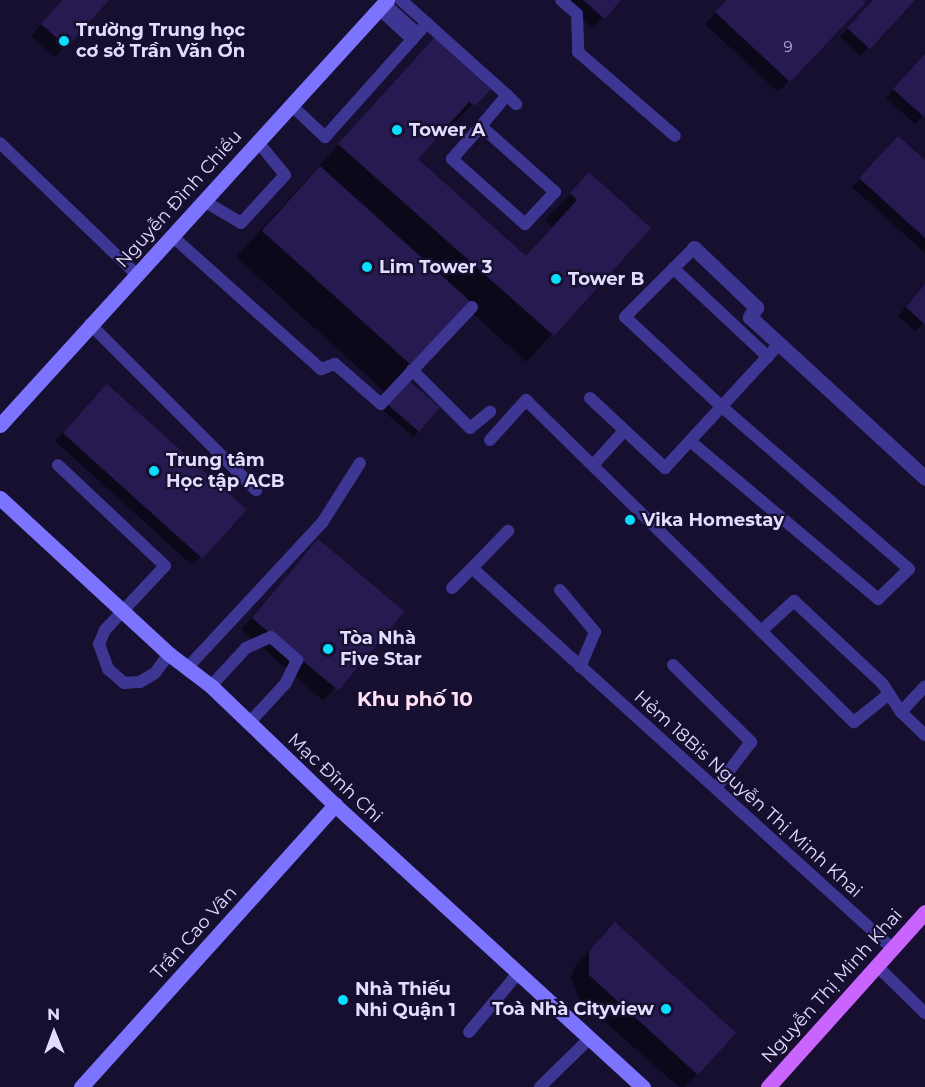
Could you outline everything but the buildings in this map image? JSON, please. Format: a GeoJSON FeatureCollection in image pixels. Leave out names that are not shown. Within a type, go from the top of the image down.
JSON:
{"type":"FeatureCollection","features":[{"type":"Feature","properties":{"kind":"main road","name":"Nguyễn Thị Minh Khai"},"geometry":{"type":"LineString","coordinates":[[768,1087],[925,912]]}},
{"type":"Feature","properties":{"kind":"street","name":"Nguyễn Đình Chiểu"},"geometry":{"type":"LineString","coordinates":[[0,426],[90,324],[383,4]]}},
{"type":"Feature","properties":{"kind":"street"},"geometry":{"type":"LineString","coordinates":[[694,248],[756,307],[750,317],[925,478]]}},
{"type":"Feature","properties":{"kind":"street","name":"Mạc Đĩnh Chi"},"geometry":{"type":"LineString","coordinates":[[0,498],[125,610],[169,654],[211,686],[335,806],[643,1087]]}},
{"type":"Feature","properties":{"kind":"street","name":"Trần Cao Vân"},"geometry":{"type":"LineString","coordinates":[[81,1087],[335,806]]}},
{"type":"Feature","properties":{"kind":"lane"},"geometry":{"type":"LineString","coordinates":[[401,0],[511,100],[481,126],[452,159],[525,224],[555,192],[481,126]]}},
{"type":"Feature","properties":{"kind":"lane"},"geometry":{"type":"LineString","coordinates":[[561,0],[577,14],[578,52],[675,136]]}},
{"type":"Feature","properties":{"kind":"lane"},"geometry":{"type":"LineString","coordinates":[[383,4],[415,36]]}},
{"type":"Feature","properties":{"kind":"lane"},"geometry":{"type":"LineString","coordinates":[[291,105],[325,137],[427,23]]}},
{"type":"Feature","properties":{"kind":"lane"},"geometry":{"type":"LineString","coordinates":[[204,201],[241,223],[285,175],[258,142]]}},
{"type":"Feature","properties":{"kind":"lane"},"geometry":{"type":"LineString","coordinates":[[0,143],[137,275]]}},
{"type":"Feature","properties":{"kind":"lane"},"geometry":{"type":"LineString","coordinates":[[172,236],[321,369],[335,364],[381,404],[472,307]]}},
{"type":"Feature","properties":{"kind":"lane"},"geometry":{"type":"LineString","coordinates":[[690,441],[878,599],[909,568],[722,407],[625,317],[694,248]]}},
{"type":"Feature","properties":{"kind":"lane"},"geometry":{"type":"LineString","coordinates":[[673,268],[768,357]]}},
{"type":"Feature","properties":{"kind":"lane"},"geometry":{"type":"LineString","coordinates":[[90,324],[256,490]]}},
{"type":"Feature","properties":{"kind":"lane"},"geometry":{"type":"LineString","coordinates":[[590,398],[623,432],[665,468],[780,344]]}},
{"type":"Feature","properties":{"kind":"lane"},"geometry":{"type":"LineString","coordinates":[[412,370],[470,428],[490,412]]}},
{"type":"Feature","properties":{"kind":"lane"},"geometry":{"type":"LineString","coordinates":[[490,440],[525,400],[594,464],[854,722],[889,694]]}},
{"type":"Feature","properties":{"kind":"lane"},"geometry":{"type":"LineString","coordinates":[[594,464],[623,432]]}},
{"type":"Feature","properties":{"kind":"lane"},"geometry":{"type":"LineString","coordinates":[[188,667],[322,523],[360,463]]}},
{"type":"Feature","properties":{"kind":"lane"},"geometry":{"type":"LineString","coordinates":[[58,465],[165,566],[105,630],[99,644],[108,669],[124,683],[140,682],[155,673],[169,654]]}},
{"type":"Feature","properties":{"kind":"lane"},"geometry":{"type":"LineString","coordinates":[[452,588],[508,531]]}},
{"type":"Feature","properties":{"kind":"lane","name":"Hẻm 18Bis Nguyễn Thị Minh Khai"},"geometry":{"type":"LineString","coordinates":[[472,568],[892,948]]}},
{"type":"Feature","properties":{"kind":"lane"},"geometry":{"type":"LineString","coordinates":[[560,590],[596,633],[580,667]]}},
{"type":"Feature","properties":{"kind":"lane"},"geometry":{"type":"LineString","coordinates":[[761,631],[794,601],[847,647],[889,694],[901,712],[925,735]]}},
{"type":"Feature","properties":{"kind":"lane"},"geometry":{"type":"LineString","coordinates":[[211,686],[246,648],[271,637],[297,660],[286,683],[249,723]]}},
{"type":"Feature","properties":{"kind":"lane"},"geometry":{"type":"LineString","coordinates":[[672,665],[752,742],[716,788]]}},
{"type":"Feature","properties":{"kind":"lane"},"geometry":{"type":"LineString","coordinates":[[901,712],[925,686]]}},
{"type":"Feature","properties":{"kind":"lane"},"geometry":{"type":"LineString","coordinates":[[878,967],[925,1013]]}},
{"type":"Feature","properties":{"kind":"lane"},"geometry":{"type":"LineString","coordinates":[[469,1032],[519,972]]}},
{"type":"Feature","properties":{"kind":"lane"},"geometry":{"type":"LineString","coordinates":[[540,1087],[590,1038]]}},
{"type":"Feature","properties":{"kind":"place","name":"Trường Trung học cơ sở Trần Văn Ơn"},"geometry":{"type":"Point","coordinates":[64,41]}},
{"type":"Feature","properties":{"kind":"place","name":"Tower A"},"geometry":{"type":"Point","coordinates":[397,130]}},
{"type":"Feature","properties":{"kind":"place","name":"Lim Tower 3"},"geometry":{"type":"Point","coordinates":[367,267]}},
{"type":"Feature","properties":{"kind":"place","name":"Tower B"},"geometry":{"type":"Point","coordinates":[556,279]}},
{"type":"Feature","properties":{"kind":"place","name":"Trung tâm Học tập ACB"},"geometry":{"type":"Point","coordinates":[154,471]}},
{"type":"Feature","properties":{"kind":"place","name":"Vika Homestay"},"geometry":{"type":"Point","coordinates":[630,520]}},
{"type":"Feature","properties":{"kind":"place","name":"Tòa Nhà Five Star"},"geometry":{"type":"Point","coordinates":[328,649]}},
{"type":"Feature","properties":{"kind":"place","name":"Nhà Thiếu Nhi Quận 1"},"geometry":{"type":"Point","coordinates":[343,1000]}},
{"type":"Feature","properties":{"kind":"place","name":"Toà Nhà Cityview"},"geometry":{"type":"Point","coordinates":[666,1009]}},
{"type":"Feature","properties":{"kind":"district","name":"Khu phố 10"},"geometry":{"type":"Point","coordinates":[415,699]}}]}
